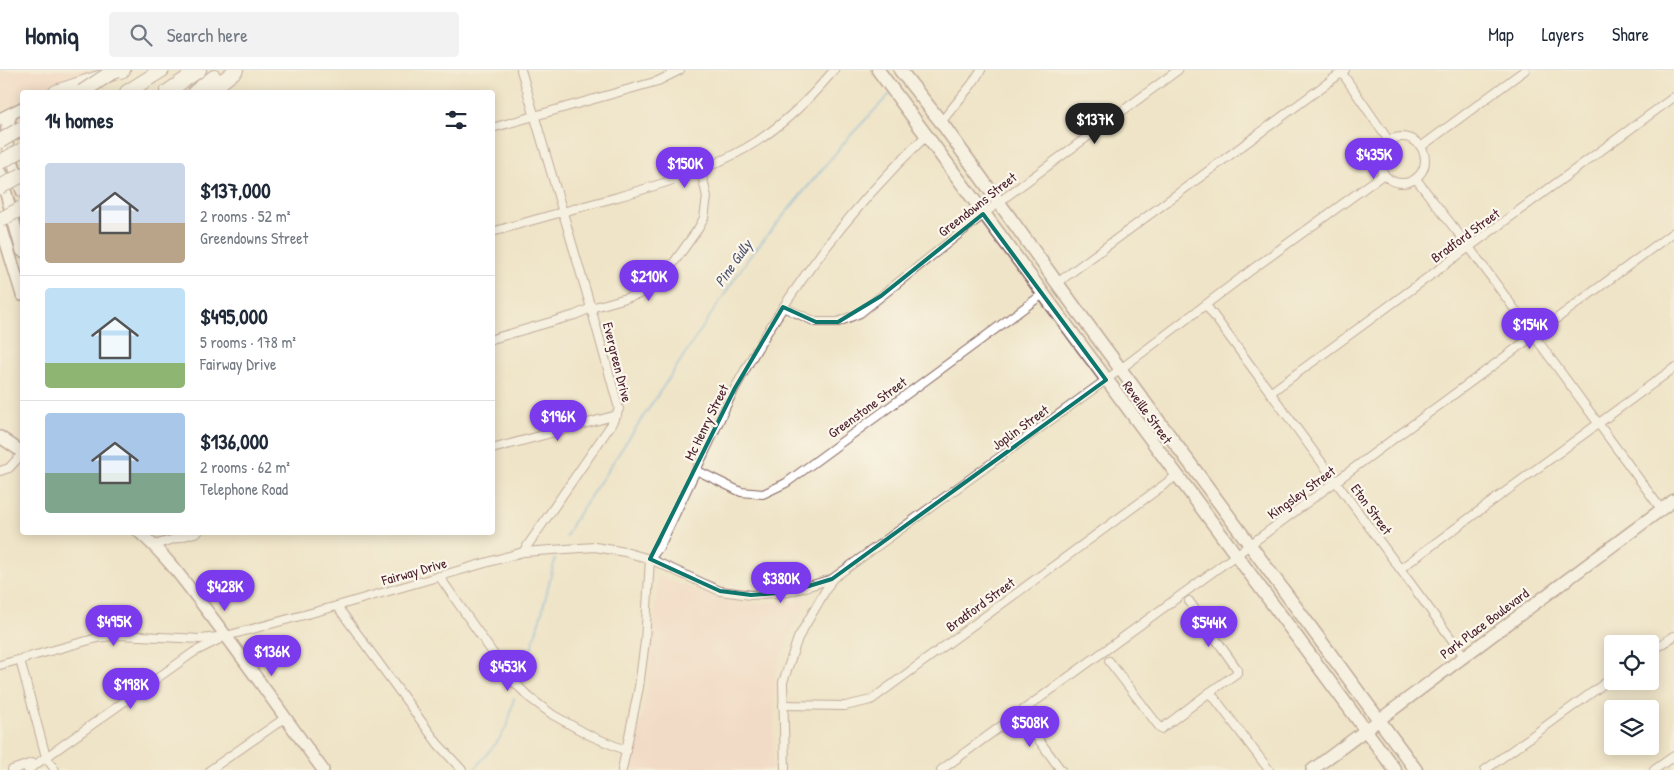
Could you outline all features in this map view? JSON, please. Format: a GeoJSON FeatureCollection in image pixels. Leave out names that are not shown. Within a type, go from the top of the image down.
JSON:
{"type":"FeatureCollection","features":[{"type":"Feature","properties":{"kind":"highway"},"geometry":{"type":"LineString","coordinates":[[85,90],[115,70]]}},
{"type":"Feature","properties":{"kind":"highway"},"geometry":{"type":"LineString","coordinates":[[61,90],[122,70]]}},
{"type":"Feature","properties":{"kind":"highway"},"geometry":{"type":"LineString","coordinates":[[130,90],[162,70]]}},
{"type":"Feature","properties":{"kind":"highway"},"geometry":{"type":"LineString","coordinates":[[170,90],[199,70]]}},
{"type":"Feature","properties":{"kind":"highway"},"geometry":{"type":"LineString","coordinates":[[197,90],[222,70]]}},
{"type":"Feature","properties":{"kind":"highway"},"geometry":{"type":"LineString","coordinates":[[211,90],[236,70]]}},
{"type":"Feature","properties":{"kind":"highway"},"geometry":{"type":"LineString","coordinates":[[0,141],[20,129]]}},
{"type":"Feature","properties":{"kind":"highway"},"geometry":{"type":"LineString","coordinates":[[0,162],[20,151]]}},
{"type":"Feature","properties":{"kind":"highway"},"geometry":{"type":"LineString","coordinates":[[0,187],[20,176]]}},
{"type":"Feature","properties":{"kind":"highway"},"geometry":{"type":"LineString","coordinates":[[6,224],[20,210]]}},
{"type":"Feature","properties":{"kind":"main road"},"geometry":{"type":"LineString","coordinates":[[60,90],[105,70]]}},
{"type":"Feature","properties":{"kind":"main road"},"geometry":{"type":"LineString","coordinates":[[219,90],[243,70]]}},
{"type":"Feature","properties":{"kind":"main road","name":"Reveille Street"},"geometry":{"type":"LineString","coordinates":[[878,70],[1395,770]]}},
{"type":"Feature","properties":{"kind":"main road","name":"Reveille Street"},"geometry":{"type":"LineString","coordinates":[[900,70],[941,122],[1120,369],[1416,770]]}},
{"type":"Feature","properties":{"kind":"main road"},"geometry":{"type":"LineString","coordinates":[[0,119],[20,109]]}},
{"type":"Feature","properties":{"kind":"main road"},"geometry":{"type":"LineString","coordinates":[[11,114],[6,142],[20,185]]}},
{"type":"Feature","properties":{"kind":"main road"},"geometry":{"type":"LineString","coordinates":[[0,172],[10,254],[20,288]]}},
{"type":"Feature","properties":{"kind":"main road"},"geometry":{"type":"LineString","coordinates":[[6,224],[20,248]]}},
{"type":"Feature","properties":{"kind":"main road"},"geometry":{"type":"LineString","coordinates":[[0,246],[10,254]]}},
{"type":"Feature","properties":{"kind":"main road"},"geometry":{"type":"LineString","coordinates":[[0,436],[20,451]]}},
{"type":"Feature","properties":{"kind":"main road","name":"Park Place Boulevard"},"geometry":{"type":"LineString","coordinates":[[1312,770],[1674,500]]}},
{"type":"Feature","properties":{"kind":"main road"},"geometry":{"type":"LineString","coordinates":[[142,535],[154,545],[179,574],[323,770]]}},
{"type":"Feature","properties":{"kind":"street","name":"Evergreen Drive"},"geometry":{"type":"LineString","coordinates":[[521,70],[618,403],[617,414],[523,552]]}},
{"type":"Feature","properties":{"kind":"street"},"geometry":{"type":"LineString","coordinates":[[495,127],[658,81],[680,70]]}},
{"type":"Feature","properties":{"kind":"street"},"geometry":{"type":"LineString","coordinates":[[495,231],[666,183],[701,170],[734,154],[770,132],[791,114],[834,70]]}},
{"type":"Feature","properties":{"kind":"street"},"geometry":{"type":"LineString","coordinates":[[941,122],[972,84],[980,70]]}},
{"type":"Feature","properties":{"kind":"street","name":"Greendowns Street"},"geometry":{"type":"LineString","coordinates":[[784,307],[816,322],[838,322],[860,313],[983,214],[1178,70]]}},
{"type":"Feature","properties":{"kind":"street"},"geometry":{"type":"LineString","coordinates":[[1422,146],[1525,70]]}},
{"type":"Feature","properties":{"kind":"street"},"geometry":{"type":"LineString","coordinates":[[1057,283],[1342,71],[1389,141]]}},
{"type":"Feature","properties":{"kind":"street","name":"Bradford Street"},"geometry":{"type":"LineString","coordinates":[[1270,393],[1674,97]]}},
{"type":"Feature","properties":{"kind":"street","name":"Mc Henry Street"},"geometry":{"type":"LineString","coordinates":[[622,770],[639,687],[645,641],[650,559],[660,546],[735,388],[784,307],[844,223],[926,135]]}},
{"type":"Feature","properties":{"kind":"street"},"geometry":{"type":"LineString","coordinates":[[1400,137],[1412,139],[1422,146],[1426,158],[1424,170],[1416,179],[1404,183],[1393,181],[1384,174],[1379,162],[1382,150],[1389,141],[1400,137]]}},
{"type":"Feature","properties":{"kind":"street"},"geometry":{"type":"LineString","coordinates":[[495,338],[575,316],[591,308],[643,292],[662,279],[698,230],[704,218],[707,197],[701,170]]}},
{"type":"Feature","properties":{"kind":"street","name":"Joplin Street"},"geometry":{"type":"LineString","coordinates":[[785,770],[783,682],[798,638],[832,579],[1106,380],[1254,268],[1384,174]]}},
{"type":"Feature","properties":{"kind":"street"},"geometry":{"type":"LineString","coordinates":[[1416,179],[1469,247],[1661,509]]}},
{"type":"Feature","properties":{"kind":"street","name":"Kingsley Street"},"geometry":{"type":"LineString","coordinates":[[941,770],[1236,556],[1674,232]]}},
{"type":"Feature","properties":{"kind":"street","name":"Greenstone Street"},"geometry":{"type":"LineString","coordinates":[[696,470],[741,492],[763,494],[786,482],[1043,294]]}},
{"type":"Feature","properties":{"kind":"street","name":"Eton Street"},"geometry":{"type":"LineString","coordinates":[[1206,305],[1464,656]]}},
{"type":"Feature","properties":{"kind":"street"},"geometry":{"type":"LineString","coordinates":[[1400,568],[1674,368]]}},
{"type":"Feature","properties":{"kind":"street"},"geometry":{"type":"LineString","coordinates":[[495,448],[617,414]]}},
{"type":"Feature","properties":{"kind":"street"},"geometry":{"type":"LineString","coordinates":[[0,471],[8,468],[20,455]]}},
{"type":"Feature","properties":{"kind":"street","name":"Bradford Street"},"geometry":{"type":"LineString","coordinates":[[783,705],[845,706],[871,700],[1176,476]]}},
{"type":"Feature","properties":{"kind":"street"},"geometry":{"type":"LineString","coordinates":[[154,545],[188,535]]}},
{"type":"Feature","properties":{"kind":"street","name":"Fairway Drive"},"geometry":{"type":"LineString","coordinates":[[0,665],[97,638],[119,635],[201,639],[226,636],[523,552],[595,547],[625,552],[650,559],[720,591],[751,595],[789,592],[832,579]]}},
{"type":"Feature","properties":{"kind":"street"},"geometry":{"type":"LineString","coordinates":[[439,576],[511,679],[530,698],[589,735],[627,751]]}},
{"type":"Feature","properties":{"kind":"street"},"geometry":{"type":"LineString","coordinates":[[1110,660],[1161,729],[1237,672],[1237,668],[1189,601]]}},
{"type":"Feature","properties":{"kind":"street"},"geometry":{"type":"LineString","coordinates":[[337,606],[438,744],[462,770]]}},
{"type":"Feature","properties":{"kind":"street"},"geometry":{"type":"LineString","coordinates":[[28,770],[194,652],[226,636]]}},
{"type":"Feature","properties":{"kind":"street"},"geometry":{"type":"LineString","coordinates":[[1659,646],[1674,636]]}},
{"type":"Feature","properties":{"kind":"street"},"geometry":{"type":"LineString","coordinates":[[20,660],[46,757],[56,770]]}},
{"type":"Feature","properties":{"kind":"street"},"geometry":{"type":"LineString","coordinates":[[1485,770],[1604,684]]}},
{"type":"Feature","properties":{"kind":"street"},"geometry":{"type":"LineString","coordinates":[[1210,692],[1269,770]]}},
{"type":"Feature","properties":{"kind":"street"},"geometry":{"type":"LineString","coordinates":[[1019,713],[1061,770]]}},
{"type":"Feature","properties":{"kind":"street"},"geometry":{"type":"LineString","coordinates":[[210,770],[285,718]]}},
{"type":"Feature","properties":{"kind":"street"},"geometry":{"type":"LineString","coordinates":[[1654,770],[1674,756]]}},
{"type":"Feature","properties":{"kind":"street"},"geometry":{"type":"LineString","coordinates":[[12,770],[46,757]]}},
{"type":"Feature","properties":{"kind":"highlighted area"},"geometry":{"type":"Polygon","coordinates":[[[983,214],[1106,380],[832,579],[789,592],[751,595],[720,591],[650,559],[735,388],[783,307],[816,322],[838,322],[881,296],[983,214]]]}},
{"type":"Feature","properties":{"kind":"shaded area"},"geometry":{"type":"Polygon","coordinates":[[[0,70],[96,70],[46,90],[20,90],[20,102],[0,110],[0,70]]]}},
{"type":"Feature","properties":{"kind":"shaded area"},"geometry":{"type":"Polygon","coordinates":[[[658,577],[716,597],[738,602],[761,604],[792,601],[797,603],[797,600],[804,597],[807,602],[794,626],[775,675],[773,770],[629,770],[642,717],[650,672],[658,577]]]}},
{"type":"Feature","properties":{"kind":"waterway","name":"Pine Gully"},"geometry":{"type":"LineString","coordinates":[[566,537],[572,524],[750,256],[849,137],[890,94]]}},
{"type":"Feature","properties":{"kind":"waterway","name":"Pine Gully"},"geometry":{"type":"LineString","coordinates":[[523,677],[555,559]]}},
{"type":"Feature","properties":{"kind":"waterway","name":"Pine Gully"},"geometry":{"type":"LineString","coordinates":[[474,770],[500,738],[508,724],[514,698]]}}]}
